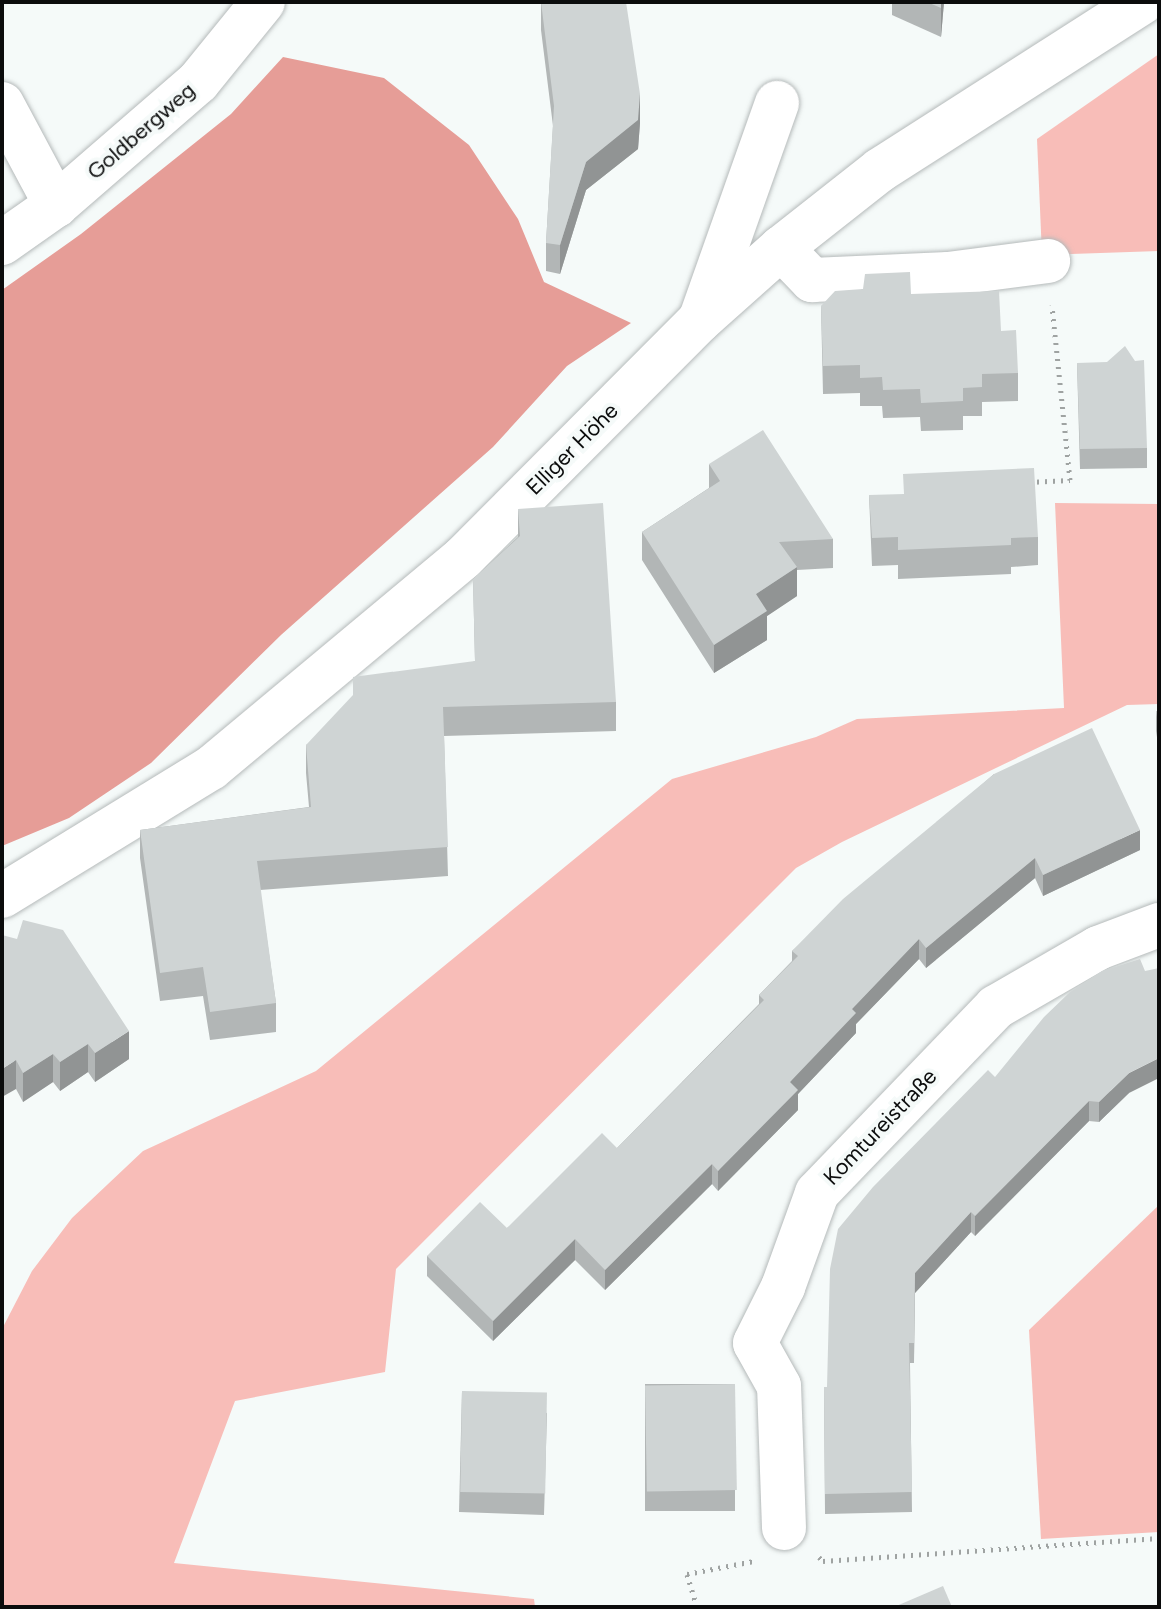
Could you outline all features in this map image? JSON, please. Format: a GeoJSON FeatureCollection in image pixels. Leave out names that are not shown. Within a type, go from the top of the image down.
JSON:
{"type":"FeatureCollection","features":[{"type":"Feature","properties":{"kind":"street","name":"Goldbergweg"},"geometry":{"type":"LineString","coordinates":[[2,243],[56,205],[198,82],[263,2]]}},
{"type":"Feature","properties":{"kind":"street","name":"Elliger Höhe"},"geometry":{"type":"LineString","coordinates":[[2,896],[211,768],[463,558],[699,321],[781,248],[880,170],[1143,2]]}},
{"type":"Feature","properties":{"kind":"street"},"geometry":{"type":"LineString","coordinates":[[699,321],[777,103]]}},
{"type":"Feature","properties":{"kind":"street"},"geometry":{"type":"LineString","coordinates":[[2,104],[56,205]]}},
{"type":"Feature","properties":{"kind":"street"},"geometry":{"type":"LineString","coordinates":[[781,248],[812,280],[948,274],[1048,261]]}},
{"type":"Feature","properties":{"kind":"street","name":"Komtureistraße"},"geometry":{"type":"LineString","coordinates":[[784,1528],[779,1386],[755,1343],[783,1287],[817,1193],[996,1007],[1098,948],[1159,925]]}},
{"type":"Feature","properties":{"kind":"path"},"geometry":{"type":"LineString","coordinates":[[1023,482],[1070,480],[1048,261]]}},
{"type":"Feature","properties":{"kind":"path"},"geometry":{"type":"LineString","coordinates":[[697,1607],[687,1574],[769,1558],[784,1528],[823,1561],[1159,1538]]}},
{"type":"Feature","properties":{"kind":"shaded area"},"geometry":{"type":"Polygon","coordinates":[[[1159,54],[1159,251],[1042,255],[1037,139],[1159,54]]]}},
{"type":"Feature","properties":{"kind":"shaded area"},"geometry":{"type":"Polygon","coordinates":[[[283,57],[384,78],[469,145],[518,219],[544,282],[631,323],[567,366],[493,447],[281,635],[151,763],[69,818],[2,846],[2,290],[81,234],[231,114],[283,57]]]}},
{"type":"Feature","properties":{"kind":"shaded area"},"geometry":{"type":"Polygon","coordinates":[[[1055,503],[1159,504],[1159,704],[1127,705],[842,842],[796,868],[396,1269],[385,1372],[235,1401],[174,1563],[534,1599],[535,1607],[2,1607],[2,1329],[32,1271],[72,1218],[143,1151],[316,1071],[672,779],[816,737],[857,719],[1064,708],[1055,503]]]}},
{"type":"Feature","properties":{"kind":"shaded area"},"geometry":{"type":"Polygon","coordinates":[[[1159,1205],[1159,1532],[1041,1539],[1029,1330],[1159,1205]]]}},
{"type":"Feature","properties":{"kind":"building"},"geometry":{"type":"Polygon","coordinates":[[[541,2],[626,2],[640,94],[638,120],[586,162],[560,245],[546,243],[554,106],[541,2]]]}},
{"type":"Feature","properties":{"kind":"building"},"geometry":{"type":"Polygon","coordinates":[[[927,2],[941,2],[941,8],[927,2]]]}},
{"type":"Feature","properties":{"kind":"building"},"geometry":{"type":"Polygon","coordinates":[[[910,272],[911,294],[999,291],[1001,331],[1016,330],[1018,373],[982,374],[982,387],[963,388],[963,401],[921,403],[920,389],[883,390],[882,377],[860,378],[860,365],[823,366],[821,306],[835,291],[863,289],[865,274],[910,272]]]}},
{"type":"Feature","properties":{"kind":"building"},"geometry":{"type":"Polygon","coordinates":[[[1125,346],[1135,361],[1144,360],[1147,448],[1080,449],[1077,363],[1107,362],[1125,346]]]}},
{"type":"Feature","properties":{"kind":"building"},"geometry":{"type":"Polygon","coordinates":[[[763,430],[833,539],[779,542],[797,567],[756,594],[767,611],[714,645],[642,532],[720,481],[709,464],[763,430]]]}},
{"type":"Feature","properties":{"kind":"building"},"geometry":{"type":"Polygon","coordinates":[[[1034,468],[1038,537],[1011,538],[1011,545],[898,550],[898,537],[872,538],[869,495],[904,494],[903,474],[1034,468]]]}},
{"type":"Feature","properties":{"kind":"building"},"geometry":{"type":"Polygon","coordinates":[[[603,503],[616,702],[443,707],[448,847],[257,861],[276,1003],[210,1012],[203,967],[160,973],[140,830],[311,807],[306,745],[353,695],[353,677],[475,661],[473,579],[520,536],[518,509],[603,503]]]}},
{"type":"Feature","properties":{"kind":"building"},"geometry":{"type":"Polygon","coordinates":[[[1092,728],[1140,830],[1043,875],[1035,858],[926,948],[919,939],[852,1009],[856,1013],[790,1082],[798,1090],[718,1171],[712,1164],[605,1270],[575,1239],[493,1321],[427,1256],[480,1202],[507,1228],[602,1133],[617,1148],[764,1000],[759,995],[798,956],[792,951],[843,899],[994,774],[1092,728]]]}},
{"type":"Feature","properties":{"kind":"building"},"geometry":{"type":"Polygon","coordinates":[[[23,920],[63,930],[129,1031],[95,1053],[88,1044],[60,1062],[53,1054],[23,1073],[16,1060],[2,1069],[2,935],[17,939],[23,920]]]}},
{"type":"Feature","properties":{"kind":"building"},"geometry":{"type":"Polygon","coordinates":[[[1140,959],[1145,971],[1159,968],[1159,1058],[1129,1073],[1099,1102],[1089,1101],[975,1216],[971,1212],[915,1273],[914,1343],[909,1343],[912,1492],[825,1494],[824,1387],[827,1387],[830,1269],[838,1229],[873,1187],[988,1070],[995,1077],[1044,1017],[1070,992],[1102,971],[1140,959]]]}},
{"type":"Feature","properties":{"kind":"building"},"geometry":{"type":"Polygon","coordinates":[[[735,1384],[737,1490],[647,1492],[645,1386],[735,1384]]]}},
{"type":"Feature","properties":{"kind":"building"},"geometry":{"type":"Polygon","coordinates":[[[462,1391],[547,1392],[545,1493],[460,1492],[462,1391]]]}},
{"type":"Feature","properties":{"kind":"building"},"geometry":{"type":"Polygon","coordinates":[[[943,1586],[952,1607],[894,1607],[943,1586]]]}}]}
